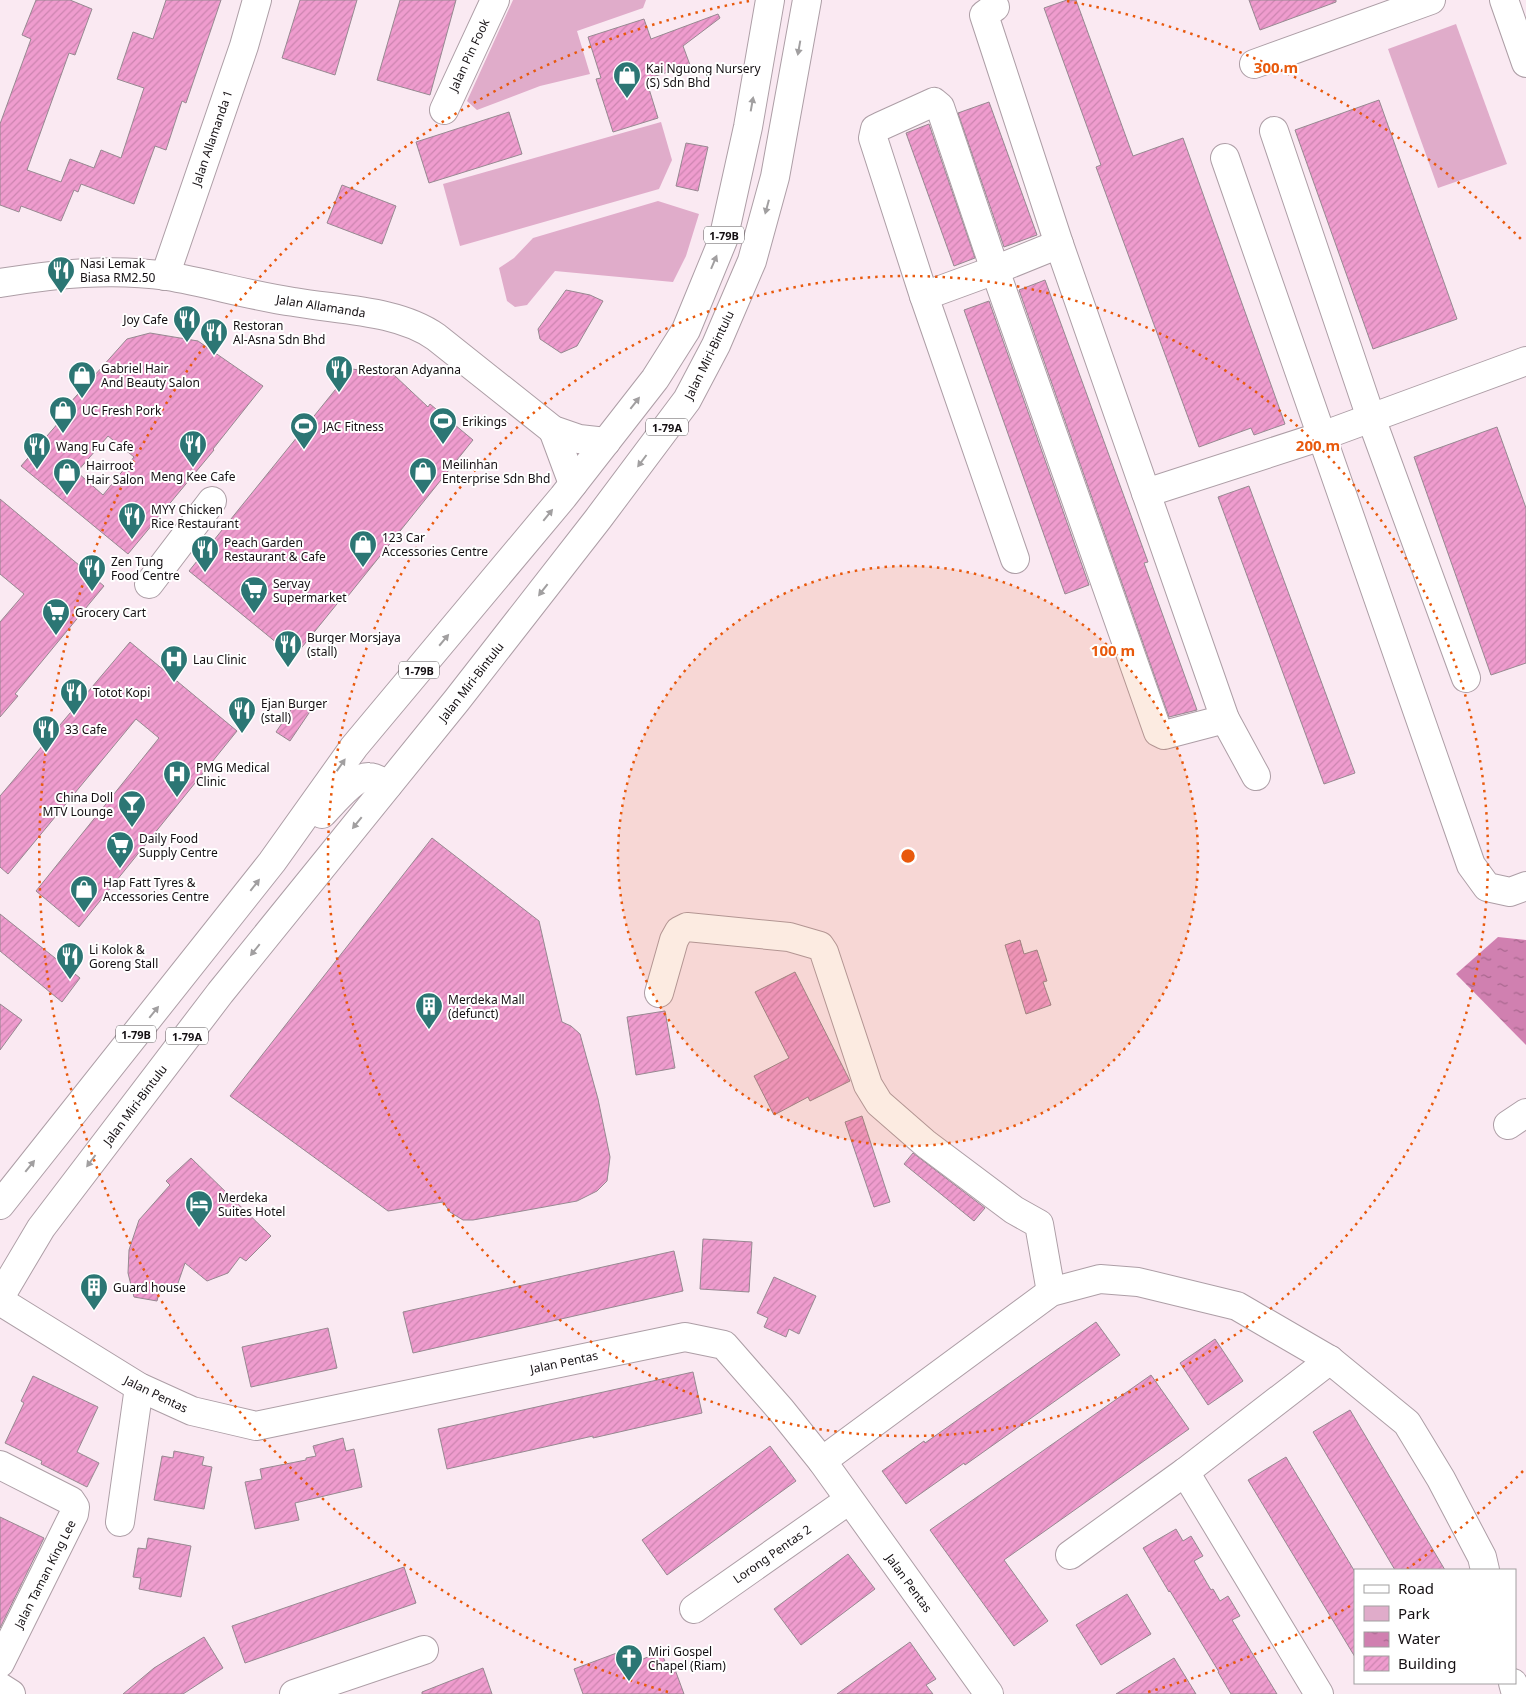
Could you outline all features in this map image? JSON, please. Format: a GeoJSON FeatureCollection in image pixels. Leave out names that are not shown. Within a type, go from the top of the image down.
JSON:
{"type":"FeatureCollection","features":[{"type":"Feature","properties":{"kind":"main road","name":"Jalan Allamanda 1"},"geometry":{"type":"LineString","coordinates":[[166,276],[244,46],[257,0]]}},
{"type":"Feature","properties":{"kind":"main road","name":"Jalan Pin Fook"},"geometry":{"type":"LineString","coordinates":[[444,110],[495,0]]}},
{"type":"Feature","properties":{"kind":"main road","name":"1-79B"},"geometry":{"type":"LineString","coordinates":[[0,1205],[272,862],[354,747],[512,560],[655,379],[686,330],[723,240],[748,127],[770,0]]}},
{"type":"Feature","properties":{"kind":"main road","name":"Jalan Miri-Bintulu"},"geometry":{"type":"LineString","coordinates":[[0,1299],[40,1228],[220,993],[388,785],[592,527],[687,400],[716,345],[752,262],[775,177],[808,0]]}},
{"type":"Feature","properties":{"kind":"main road"},"geometry":{"type":"LineString","coordinates":[[1254,64],[1431,0]]}},
{"type":"Feature","properties":{"kind":"main road"},"geometry":{"type":"LineString","coordinates":[[1504,0],[1526,63]]}},
{"type":"Feature","properties":{"kind":"main road"},"geometry":{"type":"LineString","coordinates":[[995,7],[984,15],[1059,244],[1225,719],[1256,776]]}},
{"type":"Feature","properties":{"kind":"main road"},"geometry":{"type":"LineString","coordinates":[[1015,559],[924,296],[873,138],[875,129],[934,102],[940,107],[995,270],[1158,732],[1164,735],[1225,719]]}},
{"type":"Feature","properties":{"kind":"main road"},"geometry":{"type":"LineString","coordinates":[[1274,130],[1371,418],[1466,678]]}},
{"type":"Feature","properties":{"kind":"main road"},"geometry":{"type":"LineString","coordinates":[[1225,158],[1471,865],[1487,887],[1510,892],[1526,886]]}},
{"type":"Feature","properties":{"kind":"main road"},"geometry":{"type":"LineString","coordinates":[[924,296],[1059,244]]}},
{"type":"Feature","properties":{"kind":"main road","name":"Jalan Allamanda"},"geometry":{"type":"LineString","coordinates":[[0,283],[81,273],[106,272],[166,276],[293,302],[342,308],[409,322],[423,328],[436,337],[554,430],[579,439],[606,442]]}},
{"type":"Feature","properties":{"kind":"main road"},"geometry":{"type":"LineString","coordinates":[[1146,493],[1322,436],[1526,361]]}},
{"type":"Feature","properties":{"kind":"main road"},"geometry":{"type":"LineString","coordinates":[[554,430],[573,484]]}},
{"type":"Feature","properties":{"kind":"main road"},"geometry":{"type":"LineString","coordinates":[[149,584],[212,500]]}},
{"type":"Feature","properties":{"kind":"main road"},"geometry":{"type":"LineString","coordinates":[[272,862],[354,782],[364,777],[372,777],[388,785]]}},
{"type":"Feature","properties":{"kind":"main road"},"geometry":{"type":"LineString","coordinates":[[659,993],[674,940],[679,932],[687,927],[788,937],[820,946],[839,993],[868,1085],[879,1103],[926,1144],[1014,1210],[1039,1224],[1051,1292]]}},
{"type":"Feature","properties":{"kind":"main road"},"geometry":{"type":"LineString","coordinates":[[822,1461],[1051,1292],[1100,1279],[1138,1282],[1237,1306],[1330,1360],[1407,1423],[1441,1479],[1482,1557],[1485,1569]]}},
{"type":"Feature","properties":{"kind":"main road","name":"Jalan Pentas"},"geometry":{"type":"LineString","coordinates":[[0,1299],[139,1387],[192,1411],[256,1426],[686,1337],[724,1345],[781,1410],[822,1461],[980,1690]]}},
{"type":"Feature","properties":{"kind":"main road"},"geometry":{"type":"LineString","coordinates":[[1070,1555],[1185,1472],[1330,1360]]}},
{"type":"Feature","properties":{"kind":"main road"},"geometry":{"type":"LineString","coordinates":[[120,1522],[139,1387]]}},
{"type":"Feature","properties":{"kind":"main road","name":"Jalan Taman King Lee"},"geometry":{"type":"LineString","coordinates":[[0,1465],[71,1500],[75,1507],[74,1514],[0,1663]]}},
{"type":"Feature","properties":{"kind":"main road"},"geometry":{"type":"LineString","coordinates":[[1185,1472],[1319,1694]]}},
{"type":"Feature","properties":{"kind":"main road","name":"Lorong Pentas 2"},"geometry":{"type":"LineString","coordinates":[[694,1608],[849,1500]]}},
{"type":"Feature","properties":{"kind":"main road"},"geometry":{"type":"LineString","coordinates":[[294,1694],[424,1650]]}},
{"type":"Feature","properties":{"kind":"main road"},"geometry":{"type":"LineString","coordinates":[[0,1686],[11,1694]]}},
{"type":"Feature","properties":{"kind":"green space"},"geometry":{"type":"Polygon","coordinates":[[[513,0],[646,0],[643,8],[577,31],[590,74],[540,86],[477,110],[467,101],[513,0]]]}},
{"type":"Feature","properties":{"kind":"green space"},"geometry":{"type":"Polygon","coordinates":[[[1456,24],[1507,164],[1438,188],[1388,49],[1456,24]]]}},
{"type":"Feature","properties":{"kind":"green space"},"geometry":{"type":"Polygon","coordinates":[[[661,122],[672,160],[659,189],[460,246],[443,184],[661,122]]]}},
{"type":"Feature","properties":{"kind":"green space"},"geometry":{"type":"Polygon","coordinates":[[[658,201],[699,214],[686,256],[673,282],[555,271],[527,305],[515,307],[507,301],[499,268],[514,258],[533,238],[658,201]]]}},
{"type":"Feature","properties":{"kind":"water"},"geometry":{"type":"Polygon","coordinates":[[[1498,937],[1526,940],[1526,1045],[1456,974],[1498,937]]]}},
{"type":"Feature","properties":{"kind":"building"},"geometry":{"type":"Polygon","coordinates":[[[36,0],[70,0],[92,9],[75,55],[69,53],[27,170],[61,182],[70,159],[94,168],[101,150],[121,158],[144,88],[117,79],[133,32],[153,39],[166,0],[221,0],[186,103],[182,101],[166,150],[155,146],[134,204],[81,184],[78,192],[74,190],[61,221],[21,206],[19,212],[0,205],[0,124],[31,39],[22,35],[36,0]]]}},
{"type":"Feature","properties":{"kind":"building"},"geometry":{"type":"Polygon","coordinates":[[[300,0],[357,0],[335,75],[282,58],[300,0]]]}},
{"type":"Feature","properties":{"kind":"building"},"geometry":{"type":"Polygon","coordinates":[[[400,0],[456,0],[430,95],[377,80],[400,0]]]}},
{"type":"Feature","properties":{"kind":"building"},"geometry":{"type":"Polygon","coordinates":[[[1067,0],[1076,0],[1133,156],[1183,138],[1285,424],[1254,435],[1251,428],[1199,447],[1096,167],[1101,165],[1044,8],[1067,0]]]}},
{"type":"Feature","properties":{"kind":"building"},"geometry":{"type":"Polygon","coordinates":[[[1249,0],[1336,0],[1336,2],[1260,30],[1249,0]]]}},
{"type":"Feature","properties":{"kind":"building"},"geometry":{"type":"Polygon","coordinates":[[[718,14],[720,18],[683,46],[690,65],[646,79],[658,118],[613,132],[596,79],[601,78],[588,37],[644,19],[651,39],[718,14]]]}},
{"type":"Feature","properties":{"kind":"building"},"geometry":{"type":"Polygon","coordinates":[[[1379,100],[1457,319],[1373,349],[1295,130],[1379,100]]]}},
{"type":"Feature","properties":{"kind":"building"},"geometry":{"type":"Polygon","coordinates":[[[989,102],[1037,235],[1004,247],[958,113],[989,102]]]}},
{"type":"Feature","properties":{"kind":"building"},"geometry":{"type":"Polygon","coordinates":[[[509,112],[522,154],[429,183],[416,142],[509,112]]]}},
{"type":"Feature","properties":{"kind":"building"},"geometry":{"type":"Polygon","coordinates":[[[929,124],[975,258],[954,266],[906,133],[929,124]]]}},
{"type":"Feature","properties":{"kind":"building"},"geometry":{"type":"Polygon","coordinates":[[[686,143],[708,147],[698,191],[676,186],[686,143]]]}},
{"type":"Feature","properties":{"kind":"building"},"geometry":{"type":"Polygon","coordinates":[[[342,185],[396,206],[382,244],[327,223],[342,185]]]}},
{"type":"Feature","properties":{"kind":"building"},"geometry":{"type":"Polygon","coordinates":[[[1045,280],[1148,562],[1144,563],[1197,710],[1169,717],[1019,290],[1045,280]]]}},
{"type":"Feature","properties":{"kind":"building"},"geometry":{"type":"Polygon","coordinates":[[[566,290],[590,295],[603,301],[577,346],[561,353],[540,339],[538,329],[566,290]]]}},
{"type":"Feature","properties":{"kind":"building"},"geometry":{"type":"Polygon","coordinates":[[[989,301],[1089,585],[1065,594],[964,310],[989,301]]]}},
{"type":"Feature","properties":{"kind":"building"},"geometry":{"type":"Polygon","coordinates":[[[150,333],[198,341],[263,386],[214,450],[128,554],[21,466],[72,407],[69,404],[127,339],[150,333]],[[108,436],[77,472],[103,495],[134,457],[108,436]]]}},
{"type":"Feature","properties":{"kind":"building"},"geometry":{"type":"Polygon","coordinates":[[[352,369],[394,375],[428,407],[430,404],[473,440],[348,596],[345,594],[294,657],[189,571],[352,369]]]}},
{"type":"Feature","properties":{"kind":"building"},"geometry":{"type":"Polygon","coordinates":[[[1497,427],[1526,508],[1526,663],[1491,675],[1414,457],[1497,427]]]}},
{"type":"Feature","properties":{"kind":"building"},"geometry":{"type":"Polygon","coordinates":[[[1249,486],[1355,773],[1324,784],[1218,497],[1249,486]]]}},
{"type":"Feature","properties":{"kind":"building"},"geometry":{"type":"Polygon","coordinates":[[[0,499],[104,586],[15,694],[18,696],[0,717],[0,622],[24,594],[0,574],[0,499]]]}},
{"type":"Feature","properties":{"kind":"building"},"geometry":{"type":"Polygon","coordinates":[[[130,642],[237,731],[79,927],[36,891],[159,738],[136,719],[8,874],[0,867],[0,796],[130,642]]]}},
{"type":"Feature","properties":{"kind":"building"},"geometry":{"type":"Polygon","coordinates":[[[297,701],[311,710],[290,741],[276,732],[297,701]]]}},
{"type":"Feature","properties":{"kind":"building","name":"Merdeka Mall (defunct)"},"geometry":{"type":"Polygon","coordinates":[[[432,838],[539,921],[562,1022],[571,1026],[580,1034],[598,1099],[610,1157],[607,1181],[597,1191],[577,1201],[473,1220],[463,1220],[450,1212],[443,1202],[388,1211],[230,1096],[432,838]]]}},
{"type":"Feature","properties":{"kind":"building"},"geometry":{"type":"Polygon","coordinates":[[[0,914],[80,978],[62,1002],[0,951],[0,914]]]}},
{"type":"Feature","properties":{"kind":"building"},"geometry":{"type":"Polygon","coordinates":[[[1020,940],[1024,954],[1037,950],[1047,981],[1043,982],[1051,1005],[1026,1014],[1005,945],[1020,940]]]}},
{"type":"Feature","properties":{"kind":"building"},"geometry":{"type":"Polygon","coordinates":[[[795,972],[850,1081],[810,1101],[808,1097],[774,1115],[754,1076],[789,1058],[755,992],[795,972]]]}},
{"type":"Feature","properties":{"kind":"building"},"geometry":{"type":"Polygon","coordinates":[[[0,1004],[22,1020],[0,1050],[0,1004]]]}},
{"type":"Feature","properties":{"kind":"building"},"geometry":{"type":"Polygon","coordinates":[[[665,1011],[675,1068],[636,1075],[627,1017],[665,1011]]]}},
{"type":"Feature","properties":{"kind":"building"},"geometry":{"type":"Polygon","coordinates":[[[862,1116],[890,1202],[874,1207],[845,1122],[862,1116]]]}},
{"type":"Feature","properties":{"kind":"building"},"geometry":{"type":"Polygon","coordinates":[[[913,1153],[985,1208],[974,1221],[904,1164],[913,1153]]]}},
{"type":"Feature","properties":{"kind":"building","name":"Merdeka Suites Hotel"},"geometry":{"type":"Polygon","coordinates":[[[191,1158],[271,1236],[246,1261],[240,1257],[228,1273],[207,1281],[185,1263],[177,1286],[161,1284],[157,1301],[134,1297],[128,1273],[129,1250],[139,1220],[170,1185],[166,1181],[191,1158]]]}},
{"type":"Feature","properties":{"kind":"building"},"geometry":{"type":"Polygon","coordinates":[[[703,1239],[752,1242],[749,1292],[700,1289],[703,1239]]]}},
{"type":"Feature","properties":{"kind":"building"},"geometry":{"type":"Polygon","coordinates":[[[674,1251],[683,1291],[413,1353],[403,1312],[674,1251]]]}},
{"type":"Feature","properties":{"kind":"building"},"geometry":{"type":"Polygon","coordinates":[[[774,1277],[816,1296],[799,1334],[789,1329],[786,1337],[764,1327],[768,1318],[757,1313],[774,1277]]]}},
{"type":"Feature","properties":{"kind":"building"},"geometry":{"type":"Polygon","coordinates":[[[1096,1322],[1120,1355],[965,1465],[964,1463],[906,1504],[882,1471],[924,1441],[925,1443],[1096,1322]]]}},
{"type":"Feature","properties":{"kind":"building"},"geometry":{"type":"Polygon","coordinates":[[[328,1328],[337,1368],[251,1387],[242,1347],[328,1328]]]}},
{"type":"Feature","properties":{"kind":"building"},"geometry":{"type":"Polygon","coordinates":[[[1215,1339],[1243,1381],[1208,1405],[1180,1363],[1215,1339]]]}},
{"type":"Feature","properties":{"kind":"building"},"geometry":{"type":"Polygon","coordinates":[[[693,1372],[702,1413],[447,1469],[438,1429],[693,1372]]]}},
{"type":"Feature","properties":{"kind":"building"},"geometry":{"type":"Polygon","coordinates":[[[1151,1375],[1189,1429],[1004,1560],[1048,1621],[1014,1646],[930,1530],[1151,1375]]]}},
{"type":"Feature","properties":{"kind":"building"},"geometry":{"type":"Polygon","coordinates":[[[33,1376],[98,1407],[77,1452],[99,1463],[87,1487],[41,1464],[42,1461],[5,1443],[24,1403],[21,1401],[33,1376]]]}},
{"type":"Feature","properties":{"kind":"building"},"geometry":{"type":"Polygon","coordinates":[[[1350,1410],[1444,1569],[1394,1569],[1313,1432],[1350,1410]]]}},
{"type":"Feature","properties":{"kind":"building"},"geometry":{"type":"Polygon","coordinates":[[[343,1438],[346,1451],[354,1449],[362,1487],[295,1503],[299,1520],[255,1529],[245,1482],[262,1479],[260,1469],[306,1460],[306,1458],[316,1456],[313,1446],[343,1438]]]}},
{"type":"Feature","properties":{"kind":"building"},"geometry":{"type":"Polygon","coordinates":[[[770,1446],[796,1481],[667,1575],[642,1540],[770,1446]]]}},
{"type":"Feature","properties":{"kind":"building"},"geometry":{"type":"Polygon","coordinates":[[[174,1451],[204,1457],[202,1465],[212,1467],[204,1509],[154,1500],[162,1456],[173,1458],[174,1451]]]}},
{"type":"Feature","properties":{"kind":"building"},"geometry":{"type":"Polygon","coordinates":[[[1286,1457],[1354,1570],[1354,1655],[1248,1480],[1286,1457]]]}},
{"type":"Feature","properties":{"kind":"building"},"geometry":{"type":"Polygon","coordinates":[[[0,1517],[44,1538],[0,1628],[0,1517]]]}},
{"type":"Feature","properties":{"kind":"building"},"geometry":{"type":"Polygon","coordinates":[[[1176,1529],[1183,1541],[1191,1536],[1203,1556],[1194,1561],[1211,1590],[1213,1589],[1220,1601],[1228,1596],[1240,1616],[1232,1620],[1277,1694],[1231,1694],[1143,1548],[1176,1529]]]}},
{"type":"Feature","properties":{"kind":"building"},"geometry":{"type":"Polygon","coordinates":[[[148,1538],[191,1546],[181,1597],[139,1589],[141,1578],[133,1577],[138,1548],[146,1549],[148,1538]]]}},
{"type":"Feature","properties":{"kind":"building"},"geometry":{"type":"Polygon","coordinates":[[[848,1554],[875,1589],[801,1645],[774,1609],[848,1554]]]}},
{"type":"Feature","properties":{"kind":"building"},"geometry":{"type":"Polygon","coordinates":[[[404,1567],[416,1603],[245,1663],[232,1626],[404,1567]]]}},
{"type":"Feature","properties":{"kind":"building"},"geometry":{"type":"Polygon","coordinates":[[[1127,1594],[1151,1634],[1101,1665],[1076,1625],[1127,1594]]]}},
{"type":"Feature","properties":{"kind":"building"},"geometry":{"type":"Polygon","coordinates":[[[204,1637],[223,1668],[183,1694],[123,1694],[154,1668],[204,1637]]]}},
{"type":"Feature","properties":{"kind":"building"},"geometry":{"type":"Polygon","coordinates":[[[910,1642],[936,1679],[926,1685],[933,1694],[837,1694],[910,1642]]]}},
{"type":"Feature","properties":{"kind":"building","name":"Miri Gospel Chapel (Riam)"},"geometry":{"type":"Polygon","coordinates":[[[630,1648],[635,1662],[661,1652],[667,1666],[673,1664],[684,1694],[583,1694],[574,1669],[630,1648]]]}},
{"type":"Feature","properties":{"kind":"building"},"geometry":{"type":"Polygon","coordinates":[[[1174,1658],[1196,1694],[1116,1694],[1174,1658]]]}},
{"type":"Feature","properties":{"kind":"building"},"geometry":{"type":"Polygon","coordinates":[[[483,1668],[492,1694],[422,1694],[422,1692],[483,1668]]]}},
{"type":"Feature","properties":{"kind":"place","name":"Kai Nguong Nursery (S) Sdn Bhd"},"geometry":{"type":"Point","coordinates":[627,99]}},
{"type":"Feature","properties":{"kind":"place","name":"Nasi Lemak Biasa RM2.50"},"geometry":{"type":"Point","coordinates":[61,294]}},
{"type":"Feature","properties":{"kind":"place","name":"Joy Cafe"},"geometry":{"type":"Point","coordinates":[187,343]}},
{"type":"Feature","properties":{"kind":"place","name":"Restoran Al-Asna Sdn Bhd"},"geometry":{"type":"Point","coordinates":[214,356]}},
{"type":"Feature","properties":{"kind":"place","name":"Restoran Adyanna"},"geometry":{"type":"Point","coordinates":[339,393]}},
{"type":"Feature","properties":{"kind":"place","name":"Gabriel Hair And Beauty Salon"},"geometry":{"type":"Point","coordinates":[82,399]}},
{"type":"Feature","properties":{"kind":"place","name":"UC Fresh Pork"},"geometry":{"type":"Point","coordinates":[63,434]}},
{"type":"Feature","properties":{"kind":"place","name":"Erikings"},"geometry":{"type":"Point","coordinates":[443,445]}},
{"type":"Feature","properties":{"kind":"place","name":"JAC Fitness"},"geometry":{"type":"Point","coordinates":[304,450]}},
{"type":"Feature","properties":{"kind":"place","name":"Meng Kee Cafe"},"geometry":{"type":"Point","coordinates":[193,468]}},
{"type":"Feature","properties":{"kind":"place","name":"Wang Fu Cafe"},"geometry":{"type":"Point","coordinates":[37,470]}},
{"type":"Feature","properties":{"kind":"place","name":"Meilinhan Enterprise Sdn Bhd"},"geometry":{"type":"Point","coordinates":[423,495]}},
{"type":"Feature","properties":{"kind":"place","name":"Hairroot Hair Salon"},"geometry":{"type":"Point","coordinates":[67,496]}},
{"type":"Feature","properties":{"kind":"place","name":"MYY Chicken Rice Restaurant"},"geometry":{"type":"Point","coordinates":[132,540]}},
{"type":"Feature","properties":{"kind":"place","name":"123 Car Accessories Centre"},"geometry":{"type":"Point","coordinates":[363,568]}},
{"type":"Feature","properties":{"kind":"place","name":"Peach Garden Restaurant & Cafe"},"geometry":{"type":"Point","coordinates":[205,573]}},
{"type":"Feature","properties":{"kind":"place","name":"Zen Tung Food Centre"},"geometry":{"type":"Point","coordinates":[92,592]}},
{"type":"Feature","properties":{"kind":"place","name":"Servay Supermarket"},"geometry":{"type":"Point","coordinates":[254,614]}},
{"type":"Feature","properties":{"kind":"place","name":"Grocery Cart"},"geometry":{"type":"Point","coordinates":[56,636]}},
{"type":"Feature","properties":{"kind":"place","name":"Burger Morsjaya (stall)"},"geometry":{"type":"Point","coordinates":[288,668]}},
{"type":"Feature","properties":{"kind":"place","name":"Lau Clinic"},"geometry":{"type":"Point","coordinates":[174,683]}},
{"type":"Feature","properties":{"kind":"place","name":"Totot Kopi"},"geometry":{"type":"Point","coordinates":[74,716]}},
{"type":"Feature","properties":{"kind":"place","name":"Ejan Burger (stall)"},"geometry":{"type":"Point","coordinates":[242,734]}},
{"type":"Feature","properties":{"kind":"place","name":"33 Cafe"},"geometry":{"type":"Point","coordinates":[46,753]}},
{"type":"Feature","properties":{"kind":"place","name":"PMG Medical Clinic"},"geometry":{"type":"Point","coordinates":[177,798]}},
{"type":"Feature","properties":{"kind":"place","name":"China Doll MTV Lounge"},"geometry":{"type":"Point","coordinates":[132,828]}},
{"type":"Feature","properties":{"kind":"place","name":"Daily Food Supply Centre"},"geometry":{"type":"Point","coordinates":[120,869]}},
{"type":"Feature","properties":{"kind":"place","name":"Hap Fatt Tyres & Accessories Centre"},"geometry":{"type":"Point","coordinates":[84,913]}},
{"type":"Feature","properties":{"kind":"place","name":"Li Kolok & Goreng Stall"},"geometry":{"type":"Point","coordinates":[70,980]}},
{"type":"Feature","properties":{"kind":"place","name":"Merdeka Mall (defunct)"},"geometry":{"type":"Point","coordinates":[429,1030]}},
{"type":"Feature","properties":{"kind":"place","name":"Merdeka Suites Hotel"},"geometry":{"type":"Point","coordinates":[199,1228]}},
{"type":"Feature","properties":{"kind":"place","name":"Guard house"},"geometry":{"type":"Point","coordinates":[94,1311]}},
{"type":"Feature","properties":{"kind":"place","name":"Miri Gospel Chapel (Riam)"},"geometry":{"type":"Point","coordinates":[629,1682]}}]}
